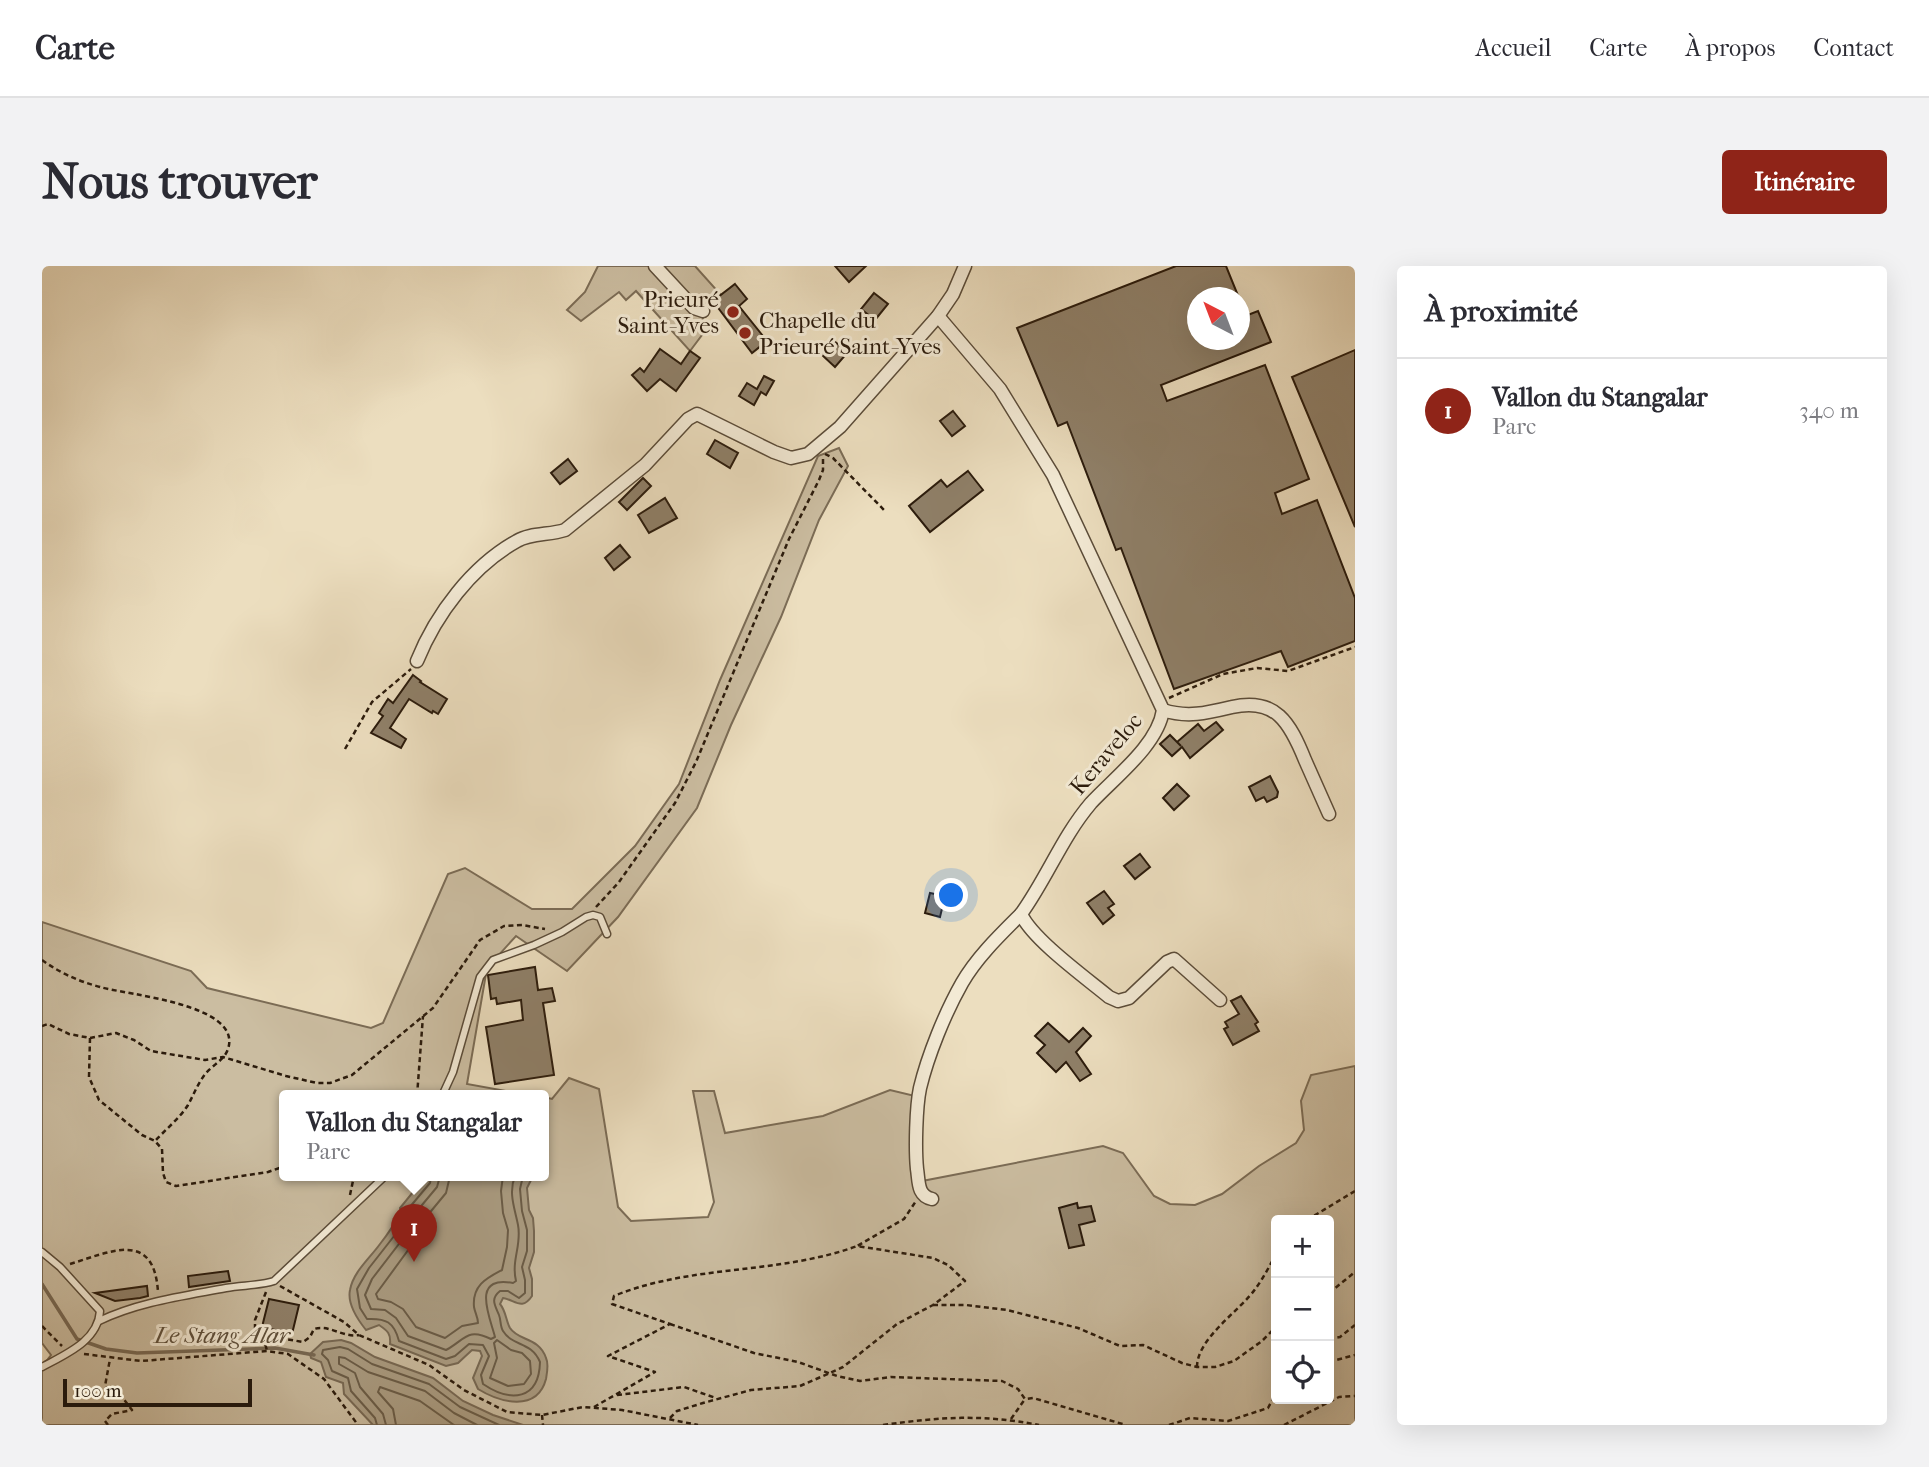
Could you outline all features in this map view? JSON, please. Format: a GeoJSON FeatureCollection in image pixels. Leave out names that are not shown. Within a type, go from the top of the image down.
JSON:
{"type":"FeatureCollection","features":[{"type":"Feature","properties":{"kind":"street"},"geometry":{"type":"LineString","coordinates":[[655,266],[694,308],[703,312]]}},
{"type":"Feature","properties":{"kind":"street"},"geometry":{"type":"LineString","coordinates":[[417,661],[428,635],[466,582],[494,557],[520,539],[565,530],[645,465],[688,419],[696,414],[774,452],[791,458],[808,454],[840,427],[938,316],[953,294],[965,266]]}},
{"type":"Feature","properties":{"kind":"street","name":"Keraveloc"},"geometry":{"type":"LineString","coordinates":[[920,1189],[916,1160],[920,1090],[936,1042],[962,983],[982,955],[1032,899],[1063,841],[1089,805],[1153,737],[1161,722],[1161,706],[1053,475],[1000,390],[938,316]]}},
{"type":"Feature","properties":{"kind":"street"},"geometry":{"type":"LineString","coordinates":[[1161,706],[1180,716],[1197,715],[1249,703],[1261,705],[1279,715],[1291,727],[1329,814]]}},
{"type":"Feature","properties":{"kind":"street"},"geometry":{"type":"LineString","coordinates":[[1021,914],[1025,923],[1038,936],[1109,997],[1118,1001],[1129,998],[1167,962],[1174,959],[1220,1000]]}},
{"type":"Feature","properties":{"kind":"street"},"geometry":{"type":"LineString","coordinates":[[920,1189],[923,1195],[932,1199]]}},
{"type":"Feature","properties":{"kind":"lane"},"geometry":{"type":"LineString","coordinates":[[445,1090],[453,1072],[485,967],[493,960],[534,945],[593,915],[604,921],[607,934]]}},
{"type":"Feature","properties":{"kind":"lane"},"geometry":{"type":"LineString","coordinates":[[100,1321],[128,1309],[274,1281],[380,1181]]}},
{"type":"Feature","properties":{"kind":"lane"},"geometry":{"type":"LineString","coordinates":[[42,1252],[60,1267],[100,1311],[100,1321],[93,1334],[42,1367]]}},
{"type":"Feature","properties":{"kind":"path"},"geometry":{"type":"LineString","coordinates":[[586,917],[619,882],[652,836],[675,803],[696,762],[778,564],[823,470],[822,452],[833,458],[886,512]]}},
{"type":"Feature","properties":{"kind":"path"},"geometry":{"type":"LineString","coordinates":[[1161,706],[1223,674],[1257,667],[1288,671],[1355,647]]}},
{"type":"Feature","properties":{"kind":"path"},"geometry":{"type":"LineString","coordinates":[[345,749],[372,702],[408,673],[417,661]]}},
{"type":"Feature","properties":{"kind":"path"},"geometry":{"type":"LineString","coordinates":[[42,1019],[69,1034],[90,1038],[116,1033],[151,1051],[205,1060],[223,1057],[286,1076],[330,1083],[352,1074],[433,1008],[480,940],[504,926],[522,925],[562,932]]}},
{"type":"Feature","properties":{"kind":"path"},"geometry":{"type":"LineString","coordinates":[[42,960],[61,974],[100,987],[202,1011],[218,1020],[226,1029],[229,1037],[228,1050],[203,1078],[187,1107],[155,1141]]}},
{"type":"Feature","properties":{"kind":"path"},"geometry":{"type":"LineString","coordinates":[[417,1090],[423,1016]]}},
{"type":"Feature","properties":{"kind":"path"},"geometry":{"type":"LineString","coordinates":[[42,1026],[48,1024]]}},
{"type":"Feature","properties":{"kind":"path"},"geometry":{"type":"LineString","coordinates":[[90,1038],[89,1077],[99,1100],[162,1149],[166,1182],[176,1186],[279,1168]]}},
{"type":"Feature","properties":{"kind":"path"},"geometry":{"type":"LineString","coordinates":[[353,1181],[350,1195],[353,1208]]}},
{"type":"Feature","properties":{"kind":"path"},"geometry":{"type":"LineString","coordinates":[[920,1189],[918,1198],[904,1219],[857,1246],[799,1262],[675,1278],[614,1296],[612,1304],[754,1353],[798,1362],[860,1381],[891,1377],[1002,1381],[1018,1389],[1025,1399]]}},
{"type":"Feature","properties":{"kind":"path"},"geometry":{"type":"LineString","coordinates":[[1315,1215],[1355,1191]]}},
{"type":"Feature","properties":{"kind":"path"},"geometry":{"type":"LineString","coordinates":[[670,1418],[677,1411],[718,1399],[751,1391],[800,1386],[830,1373],[842,1367],[897,1324],[933,1305],[965,1282],[948,1265],[933,1258],[857,1246]]}},
{"type":"Feature","properties":{"kind":"path"},"geometry":{"type":"LineString","coordinates":[[60,1267],[121,1248],[144,1254],[152,1265],[157,1283]]}},
{"type":"Feature","properties":{"kind":"path"},"geometry":{"type":"LineString","coordinates":[[1197,1367],[1197,1357],[1205,1343],[1256,1289],[1271,1263]]}},
{"type":"Feature","properties":{"kind":"path"},"geometry":{"type":"LineString","coordinates":[[1334,1289],[1355,1272]]}},
{"type":"Feature","properties":{"kind":"path"},"geometry":{"type":"LineString","coordinates":[[359,1335],[353,1337],[321,1327],[314,1329],[310,1337],[303,1342],[264,1337],[256,1330],[255,1320],[265,1293],[274,1281],[344,1322],[359,1335],[429,1365],[464,1390],[507,1412],[542,1415],[559,1410],[622,1409],[698,1425]]}},
{"type":"Feature","properties":{"kind":"path"},"geometry":{"type":"LineString","coordinates":[[933,1305],[966,1305],[1019,1313],[1079,1328],[1120,1346],[1143,1345],[1197,1367],[1215,1367],[1234,1361],[1271,1332]]}},
{"type":"Feature","properties":{"kind":"path"},"geometry":{"type":"LineString","coordinates":[[592,1408],[655,1372],[608,1356],[670,1324]]}},
{"type":"Feature","properties":{"kind":"path"},"geometry":{"type":"LineString","coordinates":[[1334,1338],[1340,1337],[1355,1325]]}},
{"type":"Feature","properties":{"kind":"path"},"geometry":{"type":"LineString","coordinates":[[42,1326],[69,1352],[110,1359],[141,1361],[267,1351],[288,1354],[324,1379],[358,1425]]}},
{"type":"Feature","properties":{"kind":"path"},"geometry":{"type":"LineString","coordinates":[[264,1337],[267,1351]]}},
{"type":"Feature","properties":{"kind":"path"},"geometry":{"type":"LineString","coordinates":[[1334,1361],[1355,1355]]}},
{"type":"Feature","properties":{"kind":"path"},"geometry":{"type":"LineString","coordinates":[[108,1425],[106,1421],[112,1414],[132,1410],[122,1396],[112,1396],[105,1386],[110,1359]]}},
{"type":"Feature","properties":{"kind":"path"},"geometry":{"type":"LineString","coordinates":[[614,1395],[684,1387],[718,1399]]}},
{"type":"Feature","properties":{"kind":"path"},"geometry":{"type":"LineString","coordinates":[[1284,1425],[1339,1397],[1355,1396]]}},
{"type":"Feature","properties":{"kind":"path"},"geometry":{"type":"LineString","coordinates":[[1010,1419],[1025,1399],[1033,1398],[1126,1425]]}},
{"type":"Feature","properties":{"kind":"path"},"geometry":{"type":"LineString","coordinates":[[1169,1425],[1190,1418],[1228,1421],[1268,1408],[1271,1402]]}},
{"type":"Feature","properties":{"kind":"path"},"geometry":{"type":"LineString","coordinates":[[542,1415],[543,1425]]}},
{"type":"Feature","properties":{"kind":"path"},"geometry":{"type":"LineString","coordinates":[[883,1425],[952,1417],[1010,1419],[1039,1425]]}},
{"type":"Feature","properties":{"kind":"shaded area"},"geometry":{"type":"Polygon","coordinates":[[[598,266],[651,266],[702,314],[705,331],[690,351],[636,291],[626,300],[619,292],[581,321],[567,310],[585,292],[598,266]]]}},
{"type":"Feature","properties":{"kind":"shaded area"},"geometry":{"type":"Polygon","coordinates":[[[660,266],[695,266],[721,295],[703,309],[660,266]]]}},
{"type":"Feature","properties":{"kind":"shaded area"},"geometry":{"type":"Polygon","coordinates":[[[839,448],[848,466],[819,520],[781,617],[731,725],[697,808],[618,917],[567,971],[516,936],[487,968],[467,1084],[500,1090],[279,1090],[279,1181],[549,1181],[549,1098],[552,1099],[569,1078],[599,1089],[618,1207],[631,1221],[708,1217],[714,1202],[693,1091],[714,1091],[725,1133],[823,1116],[890,1090],[915,1096],[922,1181],[1103,1146],[1123,1153],[1154,1196],[1170,1204],[1195,1205],[1222,1194],[1296,1143],[1304,1130],[1301,1101],[1311,1075],[1355,1066],[1355,1425],[42,1425],[42,1367],[51,1355],[42,1343],[42,922],[191,971],[207,988],[371,1028],[383,1023],[448,874],[465,868],[532,909],[572,909],[635,846],[679,784],[720,680],[818,456],[839,448]]]}},
{"type":"Feature","properties":{"kind":"water"},"geometry":{"type":"Polygon","coordinates":[[[422,1181],[530,1181],[527,1188],[534,1231],[534,1252],[529,1268],[532,1296],[522,1304],[503,1298],[500,1304],[510,1328],[539,1346],[547,1360],[546,1379],[535,1397],[526,1401],[506,1401],[478,1389],[473,1378],[482,1356],[480,1351],[472,1350],[458,1363],[446,1366],[390,1344],[388,1333],[379,1325],[366,1330],[360,1322],[350,1301],[352,1283],[391,1228],[401,1212],[400,1208],[422,1181]]]}},
{"type":"Feature","properties":{"kind":"water"},"geometry":{"type":"Polygon","coordinates":[[[341,1340],[375,1357],[433,1378],[463,1401],[523,1425],[373,1425],[344,1394],[343,1383],[326,1377],[321,1362],[311,1358],[310,1354],[323,1342],[341,1340]]]}},
{"type":"Feature","properties":{"kind":"building"},"geometry":{"type":"Polygon","coordinates":[[[835,266],[866,266],[849,282],[835,266]]]}},
{"type":"Feature","properties":{"kind":"building"},"geometry":{"type":"Polygon","coordinates":[[[1176,266],[1226,266],[1235,287],[1187,287],[1187,350],[1250,350],[1250,314],[1258,311],[1271,342],[1161,385],[1167,401],[1265,365],[1309,479],[1275,493],[1282,514],[1317,500],[1355,598],[1355,641],[1288,667],[1281,651],[1174,689],[1121,548],[1116,550],[1067,422],[1058,426],[1017,328],[1176,266]]]}},
{"type":"Feature","properties":{"kind":"building","name":"Prieuré Saint-Yves"},"geometry":{"type":"Polygon","coordinates":[[[735,284],[747,299],[739,306],[767,341],[752,353],[713,301],[735,284]]]}},
{"type":"Feature","properties":{"kind":"building"},"geometry":{"type":"Polygon","coordinates":[[[874,293],[888,304],[875,320],[861,309],[874,293]]]}},
{"type":"Feature","properties":{"kind":"building"},"geometry":{"type":"Polygon","coordinates":[[[834,341],[848,352],[835,367],[822,355],[834,341]]]}},
{"type":"Feature","properties":{"kind":"building"},"geometry":{"type":"Polygon","coordinates":[[[660,349],[681,364],[690,351],[700,358],[676,391],[660,379],[647,391],[632,375],[640,368],[644,372],[660,349]]]}},
{"type":"Feature","properties":{"kind":"building"},"geometry":{"type":"Polygon","coordinates":[[[1355,350],[1355,527],[1292,377],[1355,350]]]}},
{"type":"Feature","properties":{"kind":"building"},"geometry":{"type":"Polygon","coordinates":[[[764,376],[774,381],[766,395],[761,392],[754,405],[739,396],[747,383],[757,389],[764,376]]]}},
{"type":"Feature","properties":{"kind":"building"},"geometry":{"type":"Polygon","coordinates":[[[953,411],[965,426],[952,436],[940,421],[953,411]]]}},
{"type":"Feature","properties":{"kind":"building"},"geometry":{"type":"Polygon","coordinates":[[[715,440],[738,453],[730,468],[707,454],[715,440]]]}},
{"type":"Feature","properties":{"kind":"building"},"geometry":{"type":"Polygon","coordinates":[[[568,459],[577,471],[560,484],[551,473],[568,459]]]}},
{"type":"Feature","properties":{"kind":"building"},"geometry":{"type":"Polygon","coordinates":[[[968,471],[983,490],[930,532],[909,506],[941,480],[947,487],[968,471]]]}},
{"type":"Feature","properties":{"kind":"building"},"geometry":{"type":"Polygon","coordinates":[[[643,478],[651,486],[627,510],[619,502],[643,478]]]}},
{"type":"Feature","properties":{"kind":"building"},"geometry":{"type":"Polygon","coordinates":[[[665,498],[677,518],[649,533],[638,515],[665,498]]]}},
{"type":"Feature","properties":{"kind":"building"},"geometry":{"type":"Polygon","coordinates":[[[620,545],[630,557],[614,570],[605,558],[620,545]]]}},
{"type":"Feature","properties":{"kind":"building"},"geometry":{"type":"Polygon","coordinates":[[[413,675],[447,699],[438,714],[409,699],[390,728],[406,739],[401,748],[371,733],[383,716],[379,713],[388,699],[393,703],[413,675]]]}},
{"type":"Feature","properties":{"kind":"building"},"geometry":{"type":"Polygon","coordinates":[[[1216,722],[1223,730],[1190,758],[1182,747],[1172,756],[1160,744],[1170,735],[1177,742],[1198,724],[1204,731],[1216,722]]]}},
{"type":"Feature","properties":{"kind":"building"},"geometry":{"type":"Polygon","coordinates":[[[1270,776],[1278,792],[1277,797],[1267,802],[1264,797],[1256,801],[1249,787],[1270,776]]]}},
{"type":"Feature","properties":{"kind":"building"},"geometry":{"type":"Polygon","coordinates":[[[1177,784],[1189,796],[1174,810],[1163,798],[1177,784]]]}},
{"type":"Feature","properties":{"kind":"building"},"geometry":{"type":"Polygon","coordinates":[[[1140,854],[1150,867],[1135,879],[1124,866],[1140,854]]]}},
{"type":"Feature","properties":{"kind":"building"},"geometry":{"type":"Polygon","coordinates":[[[1104,891],[1114,904],[1108,908],[1114,915],[1103,924],[1087,903],[1104,891]]]}},
{"type":"Feature","properties":{"kind":"building"},"geometry":{"type":"Polygon","coordinates":[[[930,893],[945,896],[940,917],[925,913],[930,893]]]}},
{"type":"Feature","properties":{"kind":"building"},"geometry":{"type":"Polygon","coordinates":[[[535,967],[538,990],[552,988],[555,1001],[543,1003],[554,1075],[495,1084],[486,1027],[523,1020],[521,1000],[497,1004],[496,998],[491,999],[488,975],[535,967]]]}},
{"type":"Feature","properties":{"kind":"building"},"geometry":{"type":"Polygon","coordinates":[[[1241,996],[1258,1022],[1255,1024],[1259,1031],[1233,1045],[1224,1029],[1228,1027],[1225,1022],[1239,1014],[1231,1001],[1241,996]]]}},
{"type":"Feature","properties":{"kind":"building"},"geometry":{"type":"Polygon","coordinates":[[[1048,1023],[1069,1042],[1083,1028],[1091,1036],[1076,1052],[1091,1074],[1080,1081],[1066,1062],[1056,1072],[1037,1053],[1045,1045],[1035,1036],[1048,1023]]]}},
{"type":"Feature","properties":{"kind":"building"},"geometry":{"type":"Polygon","coordinates":[[[1077,1203],[1078,1208],[1091,1206],[1095,1221],[1079,1225],[1084,1245],[1069,1248],[1059,1208],[1077,1203]]]}},
{"type":"Feature","properties":{"kind":"building"},"geometry":{"type":"Polygon","coordinates":[[[228,1271],[230,1281],[189,1287],[188,1276],[228,1271]]]}},
{"type":"Feature","properties":{"kind":"building"},"geometry":{"type":"Polygon","coordinates":[[[147,1286],[148,1296],[140,1298],[115,1301],[95,1293],[147,1286]]]}},
{"type":"Feature","properties":{"kind":"building"},"geometry":{"type":"Polygon","coordinates":[[[269,1299],[299,1305],[292,1334],[262,1327],[269,1299]]]}},
{"type":"Feature","properties":{"kind":"waterway","name":"Le Stang Alar"},"geometry":{"type":"LineString","coordinates":[[42,1284],[77,1339],[106,1349],[137,1353],[275,1348],[314,1355]]}},
{"type":"Feature","properties":{"kind":"place","name":"Prieuré Saint-Yves"},"geometry":{"type":"Point","coordinates":[733,312]}},
{"type":"Feature","properties":{"kind":"place","name":"Chapelle du Prieuré Saint-Yves"},"geometry":{"type":"Point","coordinates":[745,333]}},
{"type":"Feature","properties":{"kind":"place","name":"Vallon du Stangalar"},"geometry":{"type":"Point","coordinates":[414,1262]}}]}
